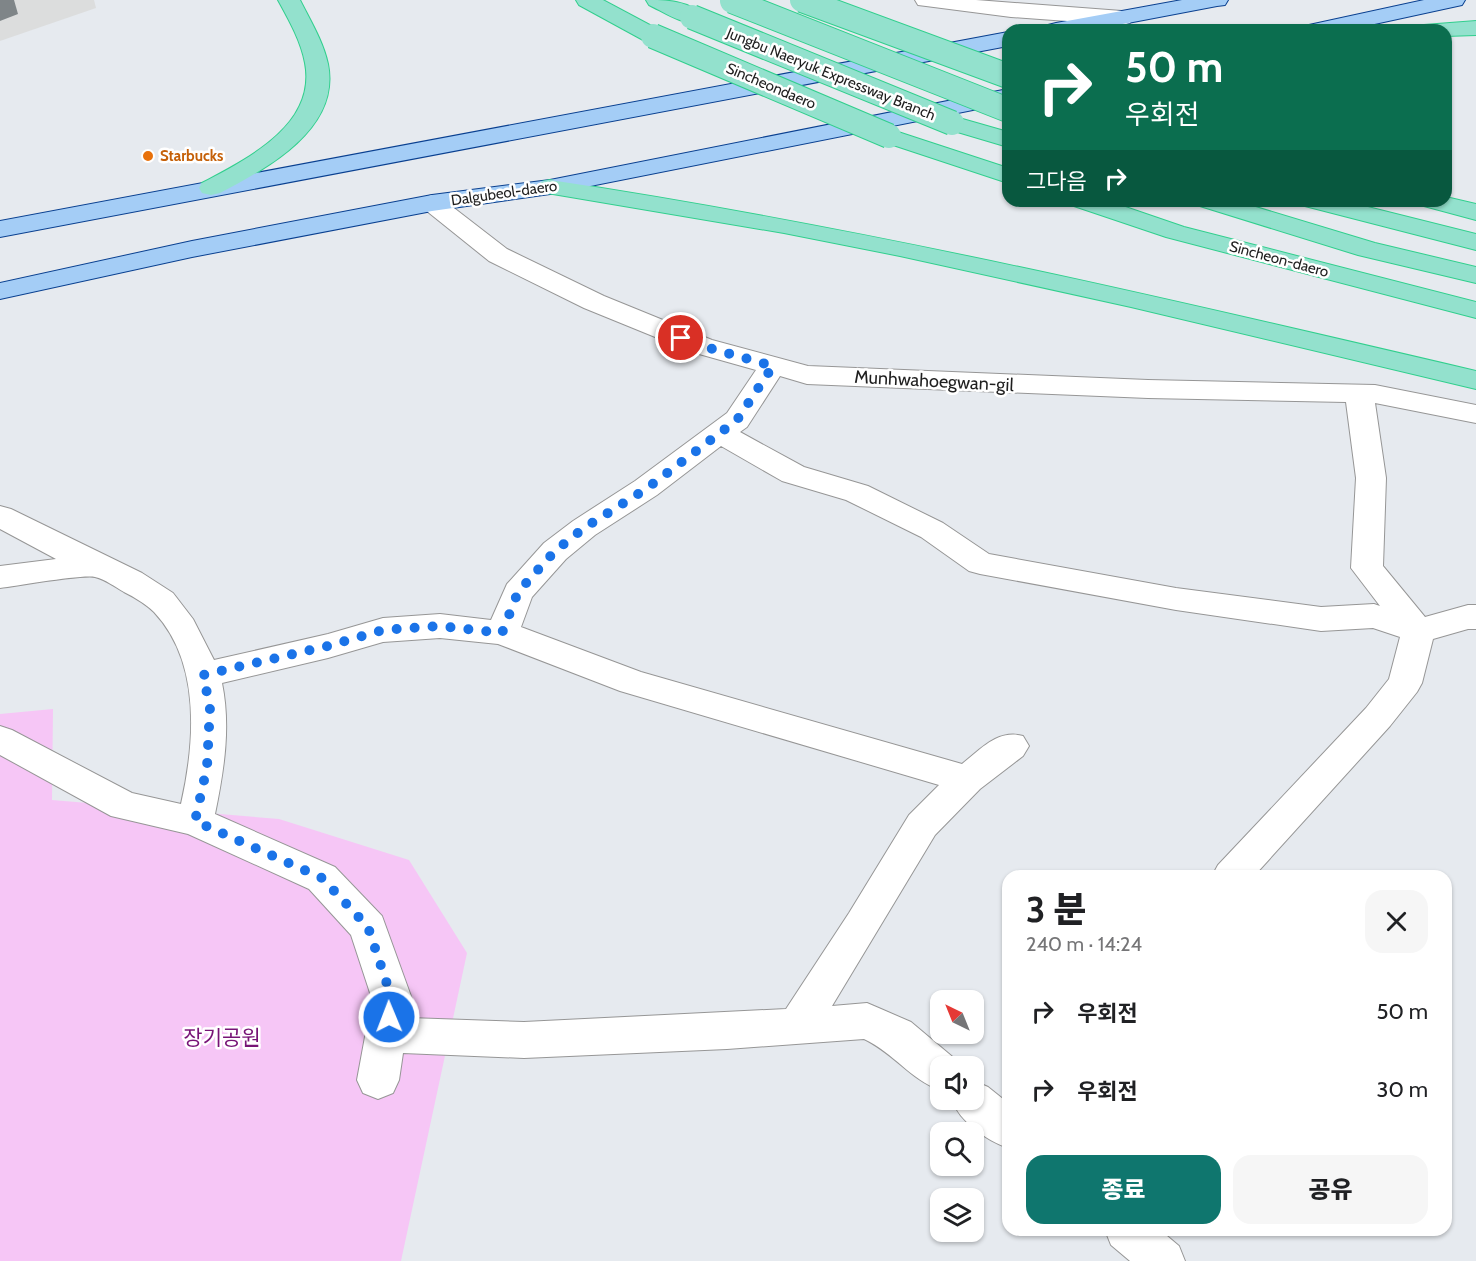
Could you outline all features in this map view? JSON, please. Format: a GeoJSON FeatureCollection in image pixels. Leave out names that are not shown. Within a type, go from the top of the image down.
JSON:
{"type":"FeatureCollection","features":[{"type":"Feature","properties":{"kind":"highway"},"geometry":{"type":"LineString","coordinates":[[211,188],[275,149],[305,120],[316,96],[318,72],[310,43],[289,0]]}},
{"type":"Feature","properties":{"kind":"highway","name":"Sincheondaero"},"geometry":{"type":"LineString","coordinates":[[587,0],[653,36],[889,136],[1002,174]]}},
{"type":"Feature","properties":{"kind":"highway","name":"Jungbu Naeryuk Expressway Branch"},"geometry":{"type":"LineString","coordinates":[[657,0],[692,17],[952,123],[1002,138]]}},
{"type":"Feature","properties":{"kind":"highway"},"geometry":{"type":"LineString","coordinates":[[802,0],[1002,74]]}},
{"type":"Feature","properties":{"kind":"highway","name":"Jungbu Naeryuk Expressway Branch"},"geometry":{"type":"LineString","coordinates":[[731,1],[1002,108]]}},
{"type":"Feature","properties":{"kind":"highway"},"geometry":{"type":"LineString","coordinates":[[839,1],[1002,57]]}},
{"type":"Feature","properties":{"kind":"highway"},"geometry":{"type":"LineString","coordinates":[[1452,29],[1476,28]]}},
{"type":"Feature","properties":{"kind":"highway"},"geometry":{"type":"LineString","coordinates":[[1452,185],[1476,190]]}},
{"type":"Feature","properties":{"kind":"highway"},"geometry":{"type":"LineString","coordinates":[[550,187],[671,204],[810,230],[1096,290],[1476,380]]}},
{"type":"Feature","properties":{"kind":"highway"},"geometry":{"type":"LineString","coordinates":[[1452,206],[1476,212]]}},
{"type":"Feature","properties":{"kind":"highway","name":"Sincheon-daero"},"geometry":{"type":"LineString","coordinates":[[1101,207],[1174,232],[1476,310]]}},
{"type":"Feature","properties":{"kind":"highway"},"geometry":{"type":"LineString","coordinates":[[1229,207],[1367,249],[1476,275]]}},
{"type":"Feature","properties":{"kind":"highway"},"geometry":{"type":"LineString","coordinates":[[1338,207],[1476,242]]}},
{"type":"Feature","properties":{"kind":"highway"},"geometry":{"type":"LineString","coordinates":[[1174,232],[1270,268],[1476,332]]}},
{"type":"Feature","properties":{"kind":"main road"},"geometry":{"type":"LineString","coordinates":[[1089,24],[1217,0]]}},
{"type":"Feature","properties":{"kind":"main road"},"geometry":{"type":"LineString","coordinates":[[1344,24],[1454,0]]}},
{"type":"Feature","properties":{"kind":"main road"},"geometry":{"type":"LineString","coordinates":[[0,229],[1002,40]]}},
{"type":"Feature","properties":{"kind":"main road","name":"Dalgubeol-daero"},"geometry":{"type":"LineString","coordinates":[[0,291],[192,249],[432,203],[550,187],[1002,97]]}},
{"type":"Feature","properties":{"kind":"street"},"geometry":{"type":"LineString","coordinates":[[926,0],[1011,11],[1122,18]]}},
{"type":"Feature","properties":{"kind":"street","name":"Munhwahoegwan-gil"},"geometry":{"type":"LineString","coordinates":[[432,203],[498,255],[594,302],[702,346],[807,375],[965,383],[1375,394],[1476,414]]}},
{"type":"Feature","properties":{"kind":"street"},"geometry":{"type":"LineString","coordinates":[[502,633],[518,592],[555,551],[584,528],[646,489],[737,420],[773,366]]}},
{"type":"Feature","properties":{"kind":"street"},"geometry":{"type":"LineString","coordinates":[[1359,394],[1371,478],[1367,568],[1418,631]]}},
{"type":"Feature","properties":{"kind":"street"},"geometry":{"type":"LineString","coordinates":[[720,433],[793,474],[857,493],[932,530],[980,563],[1176,599],[1321,619],[1374,616],[1418,631],[1468,617],[1476,617]]}},
{"type":"Feature","properties":{"kind":"street"},"geometry":{"type":"LineString","coordinates":[[0,516],[164,602],[186,635],[203,675],[210,707],[207,767],[195,821]]}},
{"type":"Feature","properties":{"kind":"street"},"geometry":{"type":"LineString","coordinates":[[0,577],[98,566]]}},
{"type":"Feature","properties":{"kind":"street"},"geometry":{"type":"LineString","coordinates":[[203,675],[328,646],[383,630],[440,626],[502,633],[632,682],[967,779]]}},
{"type":"Feature","properties":{"kind":"street"},"geometry":{"type":"LineString","coordinates":[[1237,870],[1371,725],[1405,683],[1418,631]]}},
{"type":"Feature","properties":{"kind":"street"},"geometry":{"type":"LineString","coordinates":[[0,739],[124,806],[195,821],[322,878],[368,927],[392,999],[378,1080]]}},
{"type":"Feature","properties":{"kind":"street"},"geometry":{"type":"LineString","coordinates":[[797,1027],[863,924],[922,825],[967,779],[1011,746]]}},
{"type":"Feature","properties":{"kind":"street"},"geometry":{"type":"LineString","coordinates":[[386,1035],[524,1040],[797,1027],[867,1020],[897,1035],[930,1063]]}},
{"type":"Feature","properties":{"kind":"street"},"geometry":{"type":"LineString","coordinates":[[984,1109],[1002,1124]]}},
{"type":"Feature","properties":{"kind":"street"},"geometry":{"type":"LineString","coordinates":[[1134,1236],[1163,1261]]}},
{"type":"Feature","properties":{"kind":"shaded area"},"geometry":{"type":"Polygon","coordinates":[[[0,0],[94,0],[96,8],[0,41],[0,0]]]}},
{"type":"Feature","properties":{"kind":"green space","name":"장기공원"},"geometry":{"type":"Polygon","coordinates":[[[53,709],[52,800],[279,819],[409,860],[467,953],[401,1261],[0,1261],[0,714],[53,709]]]}},
{"type":"Feature","properties":{"kind":"place","name":"Starbucks"},"geometry":{"type":"Point","coordinates":[148,156]}},
{"type":"Feature","properties":{"kind":"route"},"geometry":{"type":"LineString","coordinates":[[389,1017],[392,999],[368,927],[322,878],[195,821],[207,767],[210,707],[203,675],[328,646],[383,630],[440,626],[502,633],[518,592],[555,551],[584,528],[646,489],[737,420],[773,366],[681,338]]}}]}
